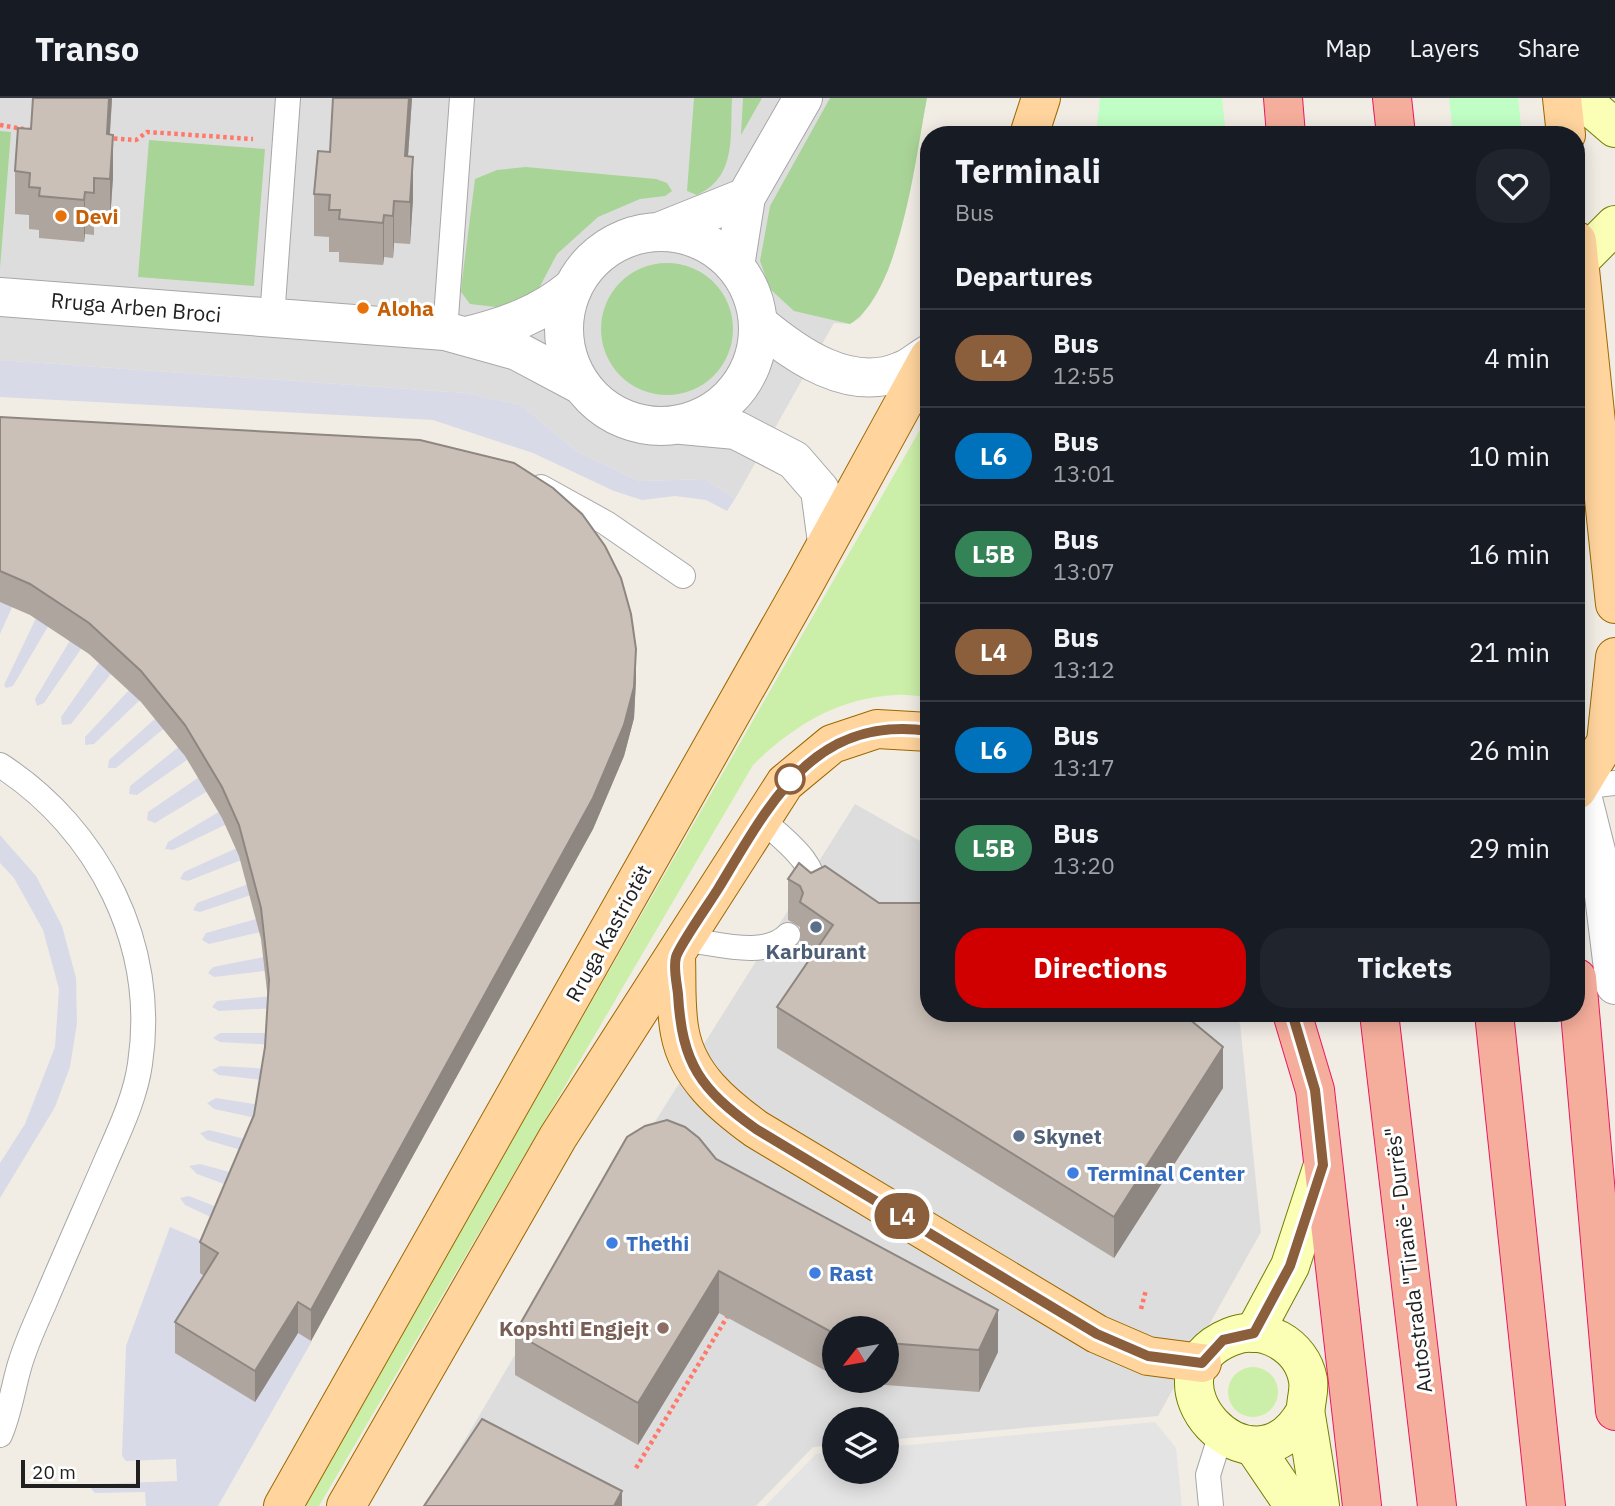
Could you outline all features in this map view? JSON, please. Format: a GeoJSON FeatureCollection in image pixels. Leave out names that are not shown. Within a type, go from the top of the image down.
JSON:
{"type":"FeatureCollection","features":[{"type":"Feature","properties":{"kind":"highway"},"geometry":{"type":"LineString","coordinates":[[1283,98],[1285,126]]}},
{"type":"Feature","properties":{"kind":"highway"},"geometry":{"type":"LineString","coordinates":[[1392,98],[1394,126]]}},
{"type":"Feature","properties":{"kind":"highway"},"geometry":{"type":"LineString","coordinates":[[1295,1022],[1315,1090],[1362,1506]]}},
{"type":"Feature","properties":{"kind":"highway","name":"Autostrada \"Tiranë - Durrës\""},"geometry":{"type":"LineString","coordinates":[[1380,1022],[1437,1506]]}},
{"type":"Feature","properties":{"kind":"highway"},"geometry":{"type":"LineString","coordinates":[[1495,1022],[1546,1506]]}},
{"type":"Feature","properties":{"kind":"highway"},"geometry":{"type":"LineString","coordinates":[[1581,1022],[1615,1411]]}},
{"type":"Feature","properties":{"kind":"main road"},"geometry":{"type":"LineString","coordinates":[[1031,126],[1041,98]]}},
{"type":"Feature","properties":{"kind":"main road"},"geometry":{"type":"LineString","coordinates":[[1050,126],[1053,98]]}},
{"type":"Feature","properties":{"kind":"main road"},"geometry":{"type":"LineString","coordinates":[[1562,98],[1565,126]]}},
{"type":"Feature","properties":{"kind":"main road"},"geometry":{"type":"LineString","coordinates":[[1580,98],[1615,128]]}},
{"type":"Feature","properties":{"kind":"main road"},"geometry":{"type":"LineString","coordinates":[[1585,246],[1615,225]]}},
{"type":"Feature","properties":{"kind":"main road"},"geometry":{"type":"LineString","coordinates":[[1585,318],[1615,604]]}},
{"type":"Feature","properties":{"kind":"main road","name":"Rruga Kastriotët"},"geometry":{"type":"LineString","coordinates":[[283,1506],[827,542],[920,372]]}},
{"type":"Feature","properties":{"kind":"main road"},"geometry":{"type":"LineString","coordinates":[[1591,787],[1606,741],[1615,657]]}},
{"type":"Feature","properties":{"kind":"main road"},"geometry":{"type":"LineString","coordinates":[[346,1506],[558,1137],[785,783],[832,744],[877,729],[920,731]]}},
{"type":"Feature","properties":{"kind":"main road"},"geometry":{"type":"LineString","coordinates":[[681,948],[680,1034],[707,1088],[729,1110],[756,1129],[1097,1334],[1148,1356],[1202,1363]]}},
{"type":"Feature","properties":{"kind":"main road"},"geometry":{"type":"LineString","coordinates":[[1254,1333],[1290,1266],[1323,1165]]}},
{"type":"Feature","properties":{"kind":"main road"},"geometry":{"type":"LineString","coordinates":[[1294,1506],[1237,1442],[1202,1418],[1197,1406],[1196,1381],[1202,1363],[1223,1340],[1254,1333],[1282,1341],[1298,1356],[1308,1383],[1305,1412],[1320,1506]]}},
{"type":"Feature","properties":{"kind":"main road"},"geometry":{"type":"LineString","coordinates":[[1237,1442],[1280,1439],[1293,1430],[1305,1412]]}},
{"type":"Feature","properties":{"kind":"street"},"geometry":{"type":"LineString","coordinates":[[735,266],[746,197],[803,98]]}},
{"type":"Feature","properties":{"kind":"street","name":"Rruga Arben Broci"},"geometry":{"type":"LineString","coordinates":[[456,334],[531,316],[552,305],[572,288],[588,265],[608,246],[633,235],[661,231],[746,197]]}},
{"type":"Feature","properties":{"kind":"street","name":"Rruga Arben Broci"},"geometry":{"type":"LineString","coordinates":[[661,231],[689,235],[706,243],[735,266],[752,293],[758,323],[756,350],[746,376],[730,398],[708,415],[681,425]]}},
{"type":"Feature","properties":{"kind":"street","name":"Rruga Arben Broci"},"geometry":{"type":"LineString","coordinates":[[572,288],[564,320],[567,354],[581,384],[601,405],[625,419],[653,426],[681,425],[736,430],[794,460],[820,490],[827,542]]}},
{"type":"Feature","properties":{"kind":"street","name":"Rruga Arben Broci"},"geometry":{"type":"LineString","coordinates":[[0,297],[456,334],[517,351],[581,384]]}},
{"type":"Feature","properties":{"kind":"street"},"geometry":{"type":"LineString","coordinates":[[758,323],[788,348],[839,373],[870,379],[902,372],[920,361]]}},
{"type":"Feature","properties":{"kind":"street"},"geometry":{"type":"LineString","coordinates":[[1591,787],[1615,985]]}},
{"type":"Feature","properties":{"kind":"lane"},"geometry":{"type":"LineString","coordinates":[[272,318],[288,98]]}},
{"type":"Feature","properties":{"kind":"lane"},"geometry":{"type":"LineString","coordinates":[[456,334],[462,98]]}},
{"type":"Feature","properties":{"kind":"lane"},"geometry":{"type":"LineString","coordinates":[[516,473],[606,523],[683,576]]}},
{"type":"Feature","properties":{"kind":"lane"},"geometry":{"type":"LineString","coordinates":[[0,765],[33,786],[68,821],[97,861],[122,908],[138,957],[142,1011],[140,1064],[126,1116],[25,1350],[0,1435]]}},
{"type":"Feature","properties":{"kind":"lane"},"geometry":{"type":"LineString","coordinates":[[761,819],[791,846],[811,870],[816,886],[813,899]]}},
{"type":"Feature","properties":{"kind":"lane"},"geometry":{"type":"LineString","coordinates":[[681,948],[757,948],[780,943],[788,935]]}},
{"type":"Feature","properties":{"kind":"lane"},"geometry":{"type":"LineString","coordinates":[[1211,1506],[1208,1475],[1237,1442]]}},
{"type":"Feature","properties":{"kind":"path"},"geometry":{"type":"LineString","coordinates":[[0,125],[46,134]]}},
{"type":"Feature","properties":{"kind":"path"},"geometry":{"type":"LineString","coordinates":[[103,138],[136,140],[147,131],[267,141],[284,153]]}},
{"type":"Feature","properties":{"kind":"path"},"geometry":{"type":"LineString","coordinates":[[636,1468],[727,1317]]}},
{"type":"Feature","properties":{"kind":"shaded area"},"geometry":{"type":"Polygon","coordinates":[[[0,98],[927,98],[904,215],[888,271],[860,318],[850,324],[834,323],[735,499],[705,479],[639,481],[576,451],[521,405],[466,393],[0,360],[0,98]]]}},
{"type":"Feature","properties":{"kind":"shaded area"},"geometry":{"type":"Polygon","coordinates":[[[0,360],[466,393],[521,405],[576,451],[639,481],[705,479],[735,499],[727,511],[706,500],[675,496],[642,500],[614,491],[533,453],[433,420],[0,397],[0,360]]]}},
{"type":"Feature","properties":{"kind":"shaded area"},"geometry":{"type":"Polygon","coordinates":[[[0,583],[75,624],[119,660],[175,716],[206,760],[248,835],[273,913],[282,964],[286,1019],[281,1097],[264,1174],[214,1282],[312,1341],[218,1506],[146,1506],[145,1492],[95,1493],[91,1489],[95,1484],[177,1481],[176,1459],[126,1461],[122,1456],[126,1346],[170,1227],[221,1249],[232,1227],[185,1205],[180,1198],[189,1196],[237,1215],[246,1192],[197,1174],[189,1166],[200,1164],[252,1178],[258,1155],[207,1140],[200,1133],[209,1130],[261,1143],[266,1120],[214,1109],[207,1103],[216,1098],[268,1106],[272,1081],[219,1075],[212,1070],[220,1066],[272,1069],[275,1045],[220,1042],[213,1038],[220,1033],[275,1033],[275,1008],[219,1011],[212,1007],[217,1001],[274,996],[272,970],[214,977],[208,973],[213,967],[269,956],[265,931],[209,944],[202,940],[206,933],[260,918],[254,894],[200,912],[193,910],[197,903],[251,883],[244,859],[188,881],[180,879],[184,872],[239,847],[229,823],[173,850],[165,849],[168,842],[222,810],[211,789],[155,823],[147,820],[148,812],[202,775],[191,757],[137,795],[129,794],[130,786],[181,745],[167,726],[116,768],[108,768],[109,760],[158,716],[142,698],[94,744],[85,745],[85,737],[131,688],[114,670],[71,724],[62,725],[61,717],[101,660],[83,646],[44,703],[37,706],[35,699],[72,637],[50,623],[13,686],[6,688],[4,685],[37,616],[14,603],[0,634],[0,583]]]}},
{"type":"Feature","properties":{"kind":"shaded area"},"geometry":{"type":"Polygon","coordinates":[[[855,804],[920,841],[920,1022],[1240,1023],[1261,1232],[1158,1416],[899,1439],[899,1407],[822,1407],[822,1446],[813,1447],[756,1506],[426,1506],[612,1190],[855,804]]]}},
{"type":"Feature","properties":{"kind":"shaded area"},"geometry":{"type":"Polygon","coordinates":[[[0,835],[36,876],[62,926],[76,978],[77,1023],[70,1067],[55,1107],[0,1198],[0,1163],[25,1124],[55,1047],[59,989],[43,930],[14,878],[0,863],[0,835]]]}},
{"type":"Feature","properties":{"kind":"shaded area"},"geometry":{"type":"Polygon","coordinates":[[[1155,1422],[1176,1448],[1182,1506],[765,1506],[816,1454],[822,1453],[822,1484],[899,1484],[899,1446],[1155,1422]]]}},
{"type":"Feature","properties":{"kind":"green space"},"geometry":{"type":"Polygon","coordinates":[[[694,98],[732,98],[731,141],[725,166],[719,178],[697,195],[687,191],[694,98]]]}},
{"type":"Feature","properties":{"kind":"green space"},"geometry":{"type":"Polygon","coordinates":[[[743,98],[762,98],[741,135],[743,98]]]}},
{"type":"Feature","properties":{"kind":"green space"},"geometry":{"type":"Polygon","coordinates":[[[830,98],[927,98],[911,186],[894,254],[868,308],[850,324],[794,311],[770,289],[760,261],[770,206],[830,98]]]}},
{"type":"Feature","properties":{"kind":"green space"},"geometry":{"type":"Polygon","coordinates":[[[1100,98],[1222,98],[1225,126],[1097,126],[1100,98]]]}},
{"type":"Feature","properties":{"kind":"green space"},"geometry":{"type":"Polygon","coordinates":[[[1449,98],[1518,98],[1521,126],[1452,126],[1449,98]]]}},
{"type":"Feature","properties":{"kind":"green space"},"geometry":{"type":"Polygon","coordinates":[[[0,131],[11,132],[0,268],[0,131]]]}},
{"type":"Feature","properties":{"kind":"green space"},"geometry":{"type":"Polygon","coordinates":[[[149,140],[265,149],[254,286],[138,277],[149,140]]]}},
{"type":"Feature","properties":{"kind":"green space"},"geometry":{"type":"Polygon","coordinates":[[[526,167],[656,179],[667,183],[672,191],[665,196],[640,199],[598,217],[557,254],[536,294],[505,308],[470,304],[461,292],[475,179],[497,170],[526,167]]]}},
{"type":"Feature","properties":{"kind":"green space"},"geometry":{"type":"Polygon","coordinates":[[[667,263],[692,268],[713,283],[728,304],[733,329],[728,354],[713,375],[692,390],[667,395],[642,390],[621,375],[606,354],[601,329],[606,304],[621,283],[642,268],[667,263]]]}},
{"type":"Feature","properties":{"kind":"green space"},"geometry":{"type":"Polygon","coordinates":[[[920,430],[920,696],[875,697],[836,708],[801,726],[753,765],[319,1506],[302,1506],[920,430]]]}},
{"type":"Feature","properties":{"kind":"green space"},"geometry":{"type":"Polygon","coordinates":[[[1253,1367],[1271,1374],[1278,1392],[1271,1410],[1253,1417],[1235,1410],[1228,1392],[1235,1374],[1253,1367]]]}},
{"type":"Feature","properties":{"kind":"building"},"geometry":{"type":"Polygon","coordinates":[[[33,98],[109,98],[107,134],[113,135],[110,179],[94,178],[94,193],[85,192],[84,200],[39,196],[40,188],[29,187],[30,173],[15,171],[18,128],[31,129],[33,98]]]}},
{"type":"Feature","properties":{"kind":"building"},"geometry":{"type":"Polygon","coordinates":[[[333,98],[409,98],[405,156],[413,157],[410,202],[394,201],[393,216],[384,215],[383,223],[339,219],[340,210],[329,210],[330,195],[314,194],[318,151],[330,152],[333,98]]]}},
{"type":"Feature","properties":{"kind":"building"},"geometry":{"type":"Polygon","coordinates":[[[0,417],[420,440],[514,463],[553,488],[582,514],[605,546],[621,578],[631,614],[636,649],[634,687],[624,725],[593,798],[311,1310],[298,1302],[255,1371],[175,1322],[218,1253],[200,1242],[254,1115],[265,1047],[269,980],[261,908],[239,825],[222,787],[185,725],[141,671],[89,623],[30,584],[0,571],[0,417]]]}},
{"type":"Feature","properties":{"kind":"building","name":"Terminal Center"},"geometry":{"type":"Polygon","coordinates":[[[799,863],[811,873],[825,866],[879,903],[920,903],[920,1022],[1193,1022],[1223,1047],[1114,1217],[777,1007],[833,925],[800,902],[803,893],[800,886],[788,879],[799,863]]]}},
{"type":"Feature","properties":{"kind":"building"},"geometry":{"type":"Polygon","coordinates":[[[667,1120],[685,1127],[699,1138],[716,1159],[998,1310],[979,1350],[900,1344],[900,1316],[822,1316],[822,1327],[719,1271],[638,1403],[515,1333],[627,1137],[645,1126],[667,1120]]]}},
{"type":"Feature","properties":{"kind":"building"},"geometry":{"type":"Polygon","coordinates":[[[482,1419],[622,1491],[614,1506],[424,1506],[482,1419]]]}},
{"type":"Feature","properties":{"kind":"bus line","name":"L4"},"geometry":{"type":"LineString","coordinates":[[920,730],[877,729],[832,744],[785,783],[676,957],[680,1034],[707,1088],[729,1110],[756,1129],[1097,1334],[1148,1356],[1202,1363],[1211,1350],[1223,1340],[1238,1334],[1254,1333],[1290,1266],[1323,1165],[1315,1090],[1296,1022]]}},
{"type":"Feature","properties":{"kind":"place","name":"Devi"},"geometry":{"type":"Point","coordinates":[61,216]}},
{"type":"Feature","properties":{"kind":"place","name":"Aloha"},"geometry":{"type":"Point","coordinates":[363,308]}},
{"type":"Feature","properties":{"kind":"place","name":"Karburant"},"geometry":{"type":"Point","coordinates":[816,927]}},
{"type":"Feature","properties":{"kind":"place","name":"Skynet"},"geometry":{"type":"Point","coordinates":[1019,1136]}},
{"type":"Feature","properties":{"kind":"place","name":"Terminal Center"},"geometry":{"type":"Point","coordinates":[1073,1173]}},
{"type":"Feature","properties":{"kind":"place","name":"Thethi"},"geometry":{"type":"Point","coordinates":[612,1243]}},
{"type":"Feature","properties":{"kind":"place","name":"Rast"},"geometry":{"type":"Point","coordinates":[815,1273]}},
{"type":"Feature","properties":{"kind":"place","name":"Kopshti Engjejt"},"geometry":{"type":"Point","coordinates":[663,1328]}}]}
